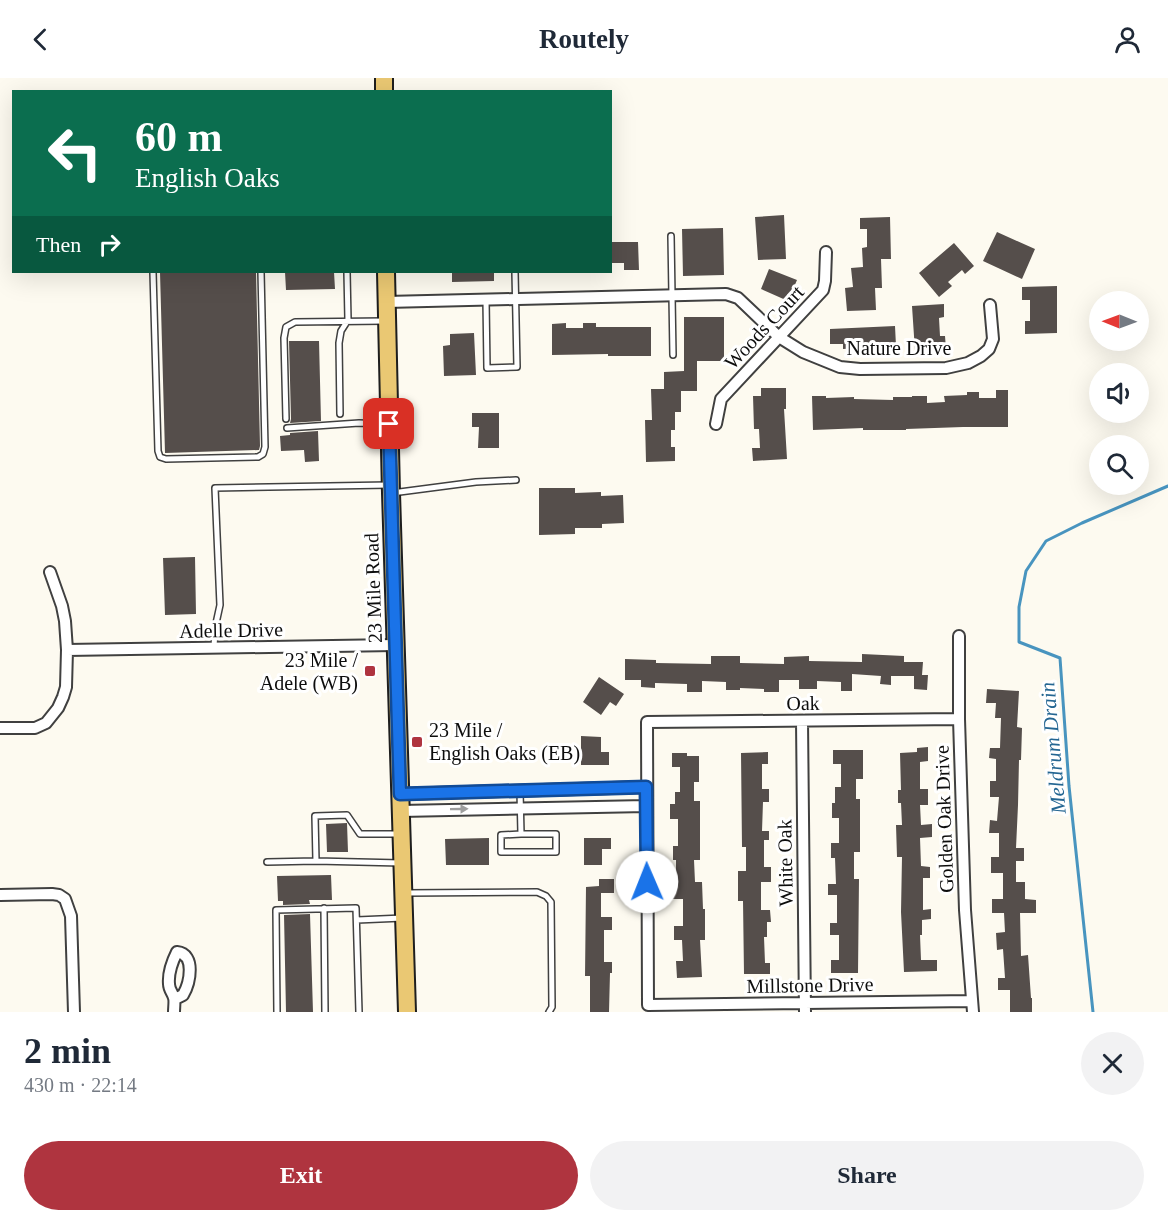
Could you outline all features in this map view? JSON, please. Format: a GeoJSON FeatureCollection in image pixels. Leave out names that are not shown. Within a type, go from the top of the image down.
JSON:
{"type":"FeatureCollection","features":[{"type":"Feature","properties":{"kind":"main road","name":"23 Mile Road"},"geometry":{"type":"LineString","coordinates":[[386,273],[407,1012]]}},
{"type":"Feature","properties":{"kind":"street","name":"Woods Court"},"geometry":{"type":"LineString","coordinates":[[716,424],[721,399],[823,290],[826,252]]}},
{"type":"Feature","properties":{"kind":"street","name":"Nature Drive"},"geometry":{"type":"LineString","coordinates":[[386,302],[726,294],[738,298],[779,337],[803,352],[840,367],[860,369],[946,368],[968,363],[989,349],[993,339],[990,305]]}},
{"type":"Feature","properties":{"kind":"street"},"geometry":{"type":"LineString","coordinates":[[0,728],[35,728],[46,723],[58,708],[66,687],[65,621],[50,572]]}},
{"type":"Feature","properties":{"kind":"street","name":"Golden Oak Drive"},"geometry":{"type":"LineString","coordinates":[[959,636],[959,719],[965,910],[973,1006]]}},
{"type":"Feature","properties":{"kind":"street","name":"Adelle Drive"},"geometry":{"type":"LineString","coordinates":[[67,650],[395,645]]}},
{"type":"Feature","properties":{"kind":"street","name":"Oak"},"geometry":{"type":"LineString","coordinates":[[646,787],[647,722],[959,719]]}},
{"type":"Feature","properties":{"kind":"street","name":"White Oak"},"geometry":{"type":"LineString","coordinates":[[802,721],[805,1008]]}},
{"type":"Feature","properties":{"kind":"street"},"geometry":{"type":"LineString","coordinates":[[646,787],[646,806],[521,808],[400,802],[520,791],[646,787]]}},
{"type":"Feature","properties":{"kind":"street","name":"Millstone Drive"},"geometry":{"type":"LineString","coordinates":[[646,806],[648,1005],[805,1008],[973,1006]]}},
{"type":"Feature","properties":{"kind":"street"},"geometry":{"type":"LineString","coordinates":[[0,895],[52,894],[65,899],[71,916],[74,1012]]}},
{"type":"Feature","properties":{"kind":"street"},"geometry":{"type":"LineString","coordinates":[[174,1012],[175,999],[170,992],[169,984],[172,963],[177,952],[182,952],[186,955],[189,972],[186,990],[183,995],[175,999]]}},
{"type":"Feature","properties":{"kind":"lane"},"geometry":{"type":"LineString","coordinates":[[671,236],[673,355]]}},
{"type":"Feature","properties":{"kind":"lane"},"geometry":{"type":"LineString","coordinates":[[153,273],[158,451],[160,457],[166,459],[258,457],[263,454],[265,447],[261,273]]}},
{"type":"Feature","properties":{"kind":"lane"},"geometry":{"type":"LineString","coordinates":[[340,414],[339,343],[341,331],[348,320],[348,273]]}},
{"type":"Feature","properties":{"kind":"lane"},"geometry":{"type":"LineString","coordinates":[[486,299],[487,368],[517,367],[515,273]]}},
{"type":"Feature","properties":{"kind":"lane"},"geometry":{"type":"LineString","coordinates":[[286,419],[284,338],[286,327],[295,322],[387,321]]}},
{"type":"Feature","properties":{"kind":"lane"},"geometry":{"type":"LineString","coordinates":[[287,428],[359,423],[389,424]]}},
{"type":"Feature","properties":{"kind":"lane"},"geometry":{"type":"LineString","coordinates":[[214,648],[220,605],[215,488],[423,490],[476,482],[516,480]]}},
{"type":"Feature","properties":{"kind":"lane"},"geometry":{"type":"LineString","coordinates":[[520,791],[521,834]]}},
{"type":"Feature","properties":{"kind":"lane"},"geometry":{"type":"LineString","coordinates":[[316,861],[315,816],[347,815],[360,834],[402,834]]}},
{"type":"Feature","properties":{"kind":"lane"},"geometry":{"type":"LineString","coordinates":[[521,834],[556,834],[556,852],[501,852],[501,835],[521,834]]}},
{"type":"Feature","properties":{"kind":"lane"},"geometry":{"type":"LineString","coordinates":[[267,862],[402,863]]}},
{"type":"Feature","properties":{"kind":"lane"},"geometry":{"type":"LineString","coordinates":[[404,893],[537,892],[546,896],[551,902],[552,1006],[549,1012]]}},
{"type":"Feature","properties":{"kind":"lane"},"geometry":{"type":"LineString","coordinates":[[324,908],[325,1012]]}},
{"type":"Feature","properties":{"kind":"lane"},"geometry":{"type":"LineString","coordinates":[[277,1012],[276,910],[356,908],[359,1012]]}},
{"type":"Feature","properties":{"kind":"lane"},"geometry":{"type":"LineString","coordinates":[[357,920],[404,918]]}},
{"type":"Feature","properties":{"kind":"building"},"geometry":{"type":"Polygon","coordinates":[[[784,215],[786,259],[758,260],[755,217],[784,215]]]}},
{"type":"Feature","properties":{"kind":"building"},"geometry":{"type":"Polygon","coordinates":[[[890,217],[891,259],[881,259],[882,288],[875,288],[876,310],[847,311],[845,288],[853,287],[851,268],[863,267],[862,248],[867,247],[867,229],[860,229],[860,218],[890,217]]]}},
{"type":"Feature","properties":{"kind":"building"},"geometry":{"type":"Polygon","coordinates":[[[723,228],[724,275],[683,276],[682,229],[723,228]]]}},
{"type":"Feature","properties":{"kind":"building"},"geometry":{"type":"Polygon","coordinates":[[[997,232],[1035,249],[1022,279],[983,261],[997,232]]]}},
{"type":"Feature","properties":{"kind":"building"},"geometry":{"type":"Polygon","coordinates":[[[612,242],[638,242],[639,270],[624,270],[624,263],[612,263],[612,242]]]}},
{"type":"Feature","properties":{"kind":"building"},"geometry":{"type":"Polygon","coordinates":[[[954,243],[974,266],[965,274],[962,270],[948,282],[952,286],[939,297],[919,273],[954,243]]]}},
{"type":"Feature","properties":{"kind":"building"},"geometry":{"type":"Polygon","coordinates":[[[769,269],[797,280],[788,301],[761,289],[769,269]]]}},
{"type":"Feature","properties":{"kind":"building"},"geometry":{"type":"Polygon","coordinates":[[[160,273],[256,273],[259,450],[165,453],[160,273]]]}},
{"type":"Feature","properties":{"kind":"building"},"geometry":{"type":"Polygon","coordinates":[[[285,273],[334,273],[335,289],[286,290],[285,273]]]}},
{"type":"Feature","properties":{"kind":"building"},"geometry":{"type":"Polygon","coordinates":[[[452,273],[494,273],[494,281],[452,282],[452,273]]]}},
{"type":"Feature","properties":{"kind":"building"},"geometry":{"type":"Polygon","coordinates":[[[1057,286],[1057,333],[1025,334],[1025,321],[1030,321],[1030,300],[1022,300],[1022,287],[1057,286]]]}},
{"type":"Feature","properties":{"kind":"building"},"geometry":{"type":"Polygon","coordinates":[[[944,304],[944,317],[939,318],[940,336],[945,336],[946,349],[915,351],[912,306],[944,304]]]}},
{"type":"Feature","properties":{"kind":"building"},"geometry":{"type":"Polygon","coordinates":[[[684,317],[724,317],[724,361],[697,361],[697,391],[681,391],[681,412],[675,412],[675,430],[671,430],[671,447],[675,447],[675,461],[646,462],[645,420],[652,420],[651,389],[664,389],[664,372],[684,371],[684,317]]]}},
{"type":"Feature","properties":{"kind":"building"},"geometry":{"type":"Polygon","coordinates":[[[566,323],[566,328],[583,328],[583,323],[596,323],[596,327],[651,327],[651,356],[552,355],[552,324],[566,323]]]}},
{"type":"Feature","properties":{"kind":"building"},"geometry":{"type":"Polygon","coordinates":[[[895,326],[896,346],[843,349],[843,344],[830,344],[830,329],[895,326]]]}},
{"type":"Feature","properties":{"kind":"building"},"geometry":{"type":"Polygon","coordinates":[[[474,333],[476,375],[444,376],[443,346],[450,345],[450,334],[474,333]]]}},
{"type":"Feature","properties":{"kind":"building"},"geometry":{"type":"Polygon","coordinates":[[[289,341],[319,341],[321,421],[290,423],[289,341]]]}},
{"type":"Feature","properties":{"kind":"building"},"geometry":{"type":"Polygon","coordinates":[[[761,388],[786,388],[786,409],[784,409],[787,459],[753,461],[752,448],[760,448],[759,429],[754,429],[753,396],[761,396],[761,388]]]}},
{"type":"Feature","properties":{"kind":"building"},"geometry":{"type":"Polygon","coordinates":[[[996,390],[1008,390],[1008,427],[813,430],[812,396],[893,400],[893,397],[927,396],[927,403],[945,402],[944,396],[967,395],[967,392],[979,392],[979,398],[996,398],[996,390]]]}},
{"type":"Feature","properties":{"kind":"building"},"geometry":{"type":"Polygon","coordinates":[[[472,413],[499,413],[499,448],[478,448],[479,427],[472,427],[472,413]]]}},
{"type":"Feature","properties":{"kind":"building"},"geometry":{"type":"Polygon","coordinates":[[[318,431],[319,461],[305,462],[304,450],[281,451],[280,436],[318,431]]]}},
{"type":"Feature","properties":{"kind":"building"},"geometry":{"type":"Polygon","coordinates":[[[539,488],[575,488],[575,493],[601,492],[601,496],[623,495],[624,523],[602,524],[602,528],[575,528],[575,534],[539,535],[539,488]]]}},
{"type":"Feature","properties":{"kind":"building"},"geometry":{"type":"Polygon","coordinates":[[[195,557],[196,614],[165,615],[163,558],[195,557]]]}},
{"type":"Feature","properties":{"kind":"building"},"geometry":{"type":"Polygon","coordinates":[[[862,654],[904,656],[904,662],[923,662],[922,675],[928,675],[927,690],[914,689],[914,676],[891,676],[891,685],[880,684],[881,676],[852,674],[852,691],[841,691],[841,682],[817,681],[817,689],[799,689],[799,680],[779,680],[779,692],[740,688],[740,690],[726,690],[726,682],[702,681],[702,692],[687,692],[687,684],[655,683],[655,688],[641,687],[641,680],[625,680],[625,659],[656,660],[656,663],[711,664],[711,656],[740,656],[740,663],[784,664],[784,657],[809,656],[809,661],[862,662],[862,654]]]}},
{"type":"Feature","properties":{"kind":"building"},"geometry":{"type":"Polygon","coordinates":[[[599,677],[624,694],[616,706],[610,702],[601,715],[583,702],[599,677]]]}},
{"type":"Feature","properties":{"kind":"building"},"geometry":{"type":"Polygon","coordinates":[[[987,689],[1019,691],[1017,727],[1022,728],[1016,848],[1024,848],[1024,861],[1016,861],[1016,882],[1025,882],[1025,899],[1036,900],[1036,913],[1020,913],[1021,956],[1028,955],[1032,1012],[1010,1012],[1010,990],[998,990],[998,978],[1005,978],[1003,949],[997,950],[996,933],[1005,932],[1004,913],[992,913],[992,899],[1003,899],[1003,873],[991,873],[991,857],[999,857],[999,833],[989,833],[990,820],[997,821],[999,797],[990,797],[990,781],[996,781],[996,759],[989,758],[990,748],[1000,748],[1001,718],[995,718],[996,703],[986,703],[987,689]]]}},
{"type":"Feature","properties":{"kind":"building"},"geometry":{"type":"Polygon","coordinates":[[[581,736],[601,737],[601,752],[609,752],[609,765],[581,765],[581,736]]]}},
{"type":"Feature","properties":{"kind":"building"},"geometry":{"type":"Polygon","coordinates":[[[928,747],[928,761],[920,762],[920,789],[928,789],[928,805],[920,805],[921,825],[932,824],[932,837],[920,838],[921,866],[930,867],[930,878],[923,878],[923,910],[931,909],[931,919],[922,920],[921,960],[937,960],[937,971],[904,972],[901,912],[902,857],[897,857],[896,825],[902,825],[901,803],[898,803],[898,790],[901,790],[900,753],[917,752],[917,748],[928,747]]]}},
{"type":"Feature","properties":{"kind":"building"},"geometry":{"type":"Polygon","coordinates":[[[833,750],[863,750],[863,779],[856,779],[856,799],[860,799],[860,852],[854,852],[854,879],[859,879],[858,973],[831,973],[831,960],[839,960],[839,935],[830,935],[830,923],[837,923],[837,895],[828,895],[828,884],[836,884],[835,858],[831,858],[831,843],[839,843],[839,818],[832,818],[832,803],[835,803],[835,787],[841,787],[841,764],[833,764],[833,750]]]}},
{"type":"Feature","properties":{"kind":"building"},"geometry":{"type":"Polygon","coordinates":[[[768,752],[768,764],[762,764],[762,789],[769,789],[769,802],[763,802],[762,831],[769,831],[769,840],[764,840],[764,867],[771,867],[771,882],[761,882],[761,910],[770,910],[771,922],[767,922],[767,937],[764,937],[765,963],[770,963],[770,974],[744,974],[743,901],[738,901],[738,871],[746,871],[746,847],[742,847],[741,753],[768,752]]]}},
{"type":"Feature","properties":{"kind":"building"},"geometry":{"type":"Polygon","coordinates":[[[672,753],[699,756],[699,782],[694,782],[694,801],[700,801],[700,860],[694,860],[695,882],[702,882],[703,909],[705,909],[705,940],[700,940],[702,977],[677,978],[676,961],[683,961],[682,940],[674,940],[674,926],[683,926],[683,899],[670,899],[670,886],[676,886],[676,860],[673,860],[673,846],[678,846],[678,819],[670,819],[670,804],[675,804],[675,792],[680,792],[680,767],[672,767],[672,753]]]}},
{"type":"Feature","properties":{"kind":"building"},"geometry":{"type":"Polygon","coordinates":[[[347,823],[348,852],[327,852],[326,824],[347,823]]]}},
{"type":"Feature","properties":{"kind":"building"},"geometry":{"type":"Polygon","coordinates":[[[489,838],[489,865],[446,865],[445,839],[489,838]]]}},
{"type":"Feature","properties":{"kind":"building"},"geometry":{"type":"Polygon","coordinates":[[[584,838],[611,838],[611,849],[602,849],[602,865],[584,865],[584,838]]]}},
{"type":"Feature","properties":{"kind":"building"},"geometry":{"type":"Polygon","coordinates":[[[331,875],[332,900],[309,900],[310,904],[283,905],[283,901],[278,901],[277,876],[331,875]]]}},
{"type":"Feature","properties":{"kind":"building"},"geometry":{"type":"Polygon","coordinates":[[[599,879],[614,879],[614,893],[601,893],[601,917],[612,917],[612,930],[604,930],[604,962],[612,962],[609,1012],[590,1012],[590,976],[585,976],[586,887],[599,886],[599,879]]]}},
{"type":"Feature","properties":{"kind":"building"},"geometry":{"type":"Polygon","coordinates":[[[310,914],[313,1012],[286,1012],[284,915],[310,914]]]}},
{"type":"Feature","properties":{"kind":"waterway","name":"Meldrum Drain"},"geometry":{"type":"LineString","coordinates":[[1093,1012],[1069,786],[1060,658],[1019,642],[1019,607],[1026,571],[1046,541],[1168,486]]}},
{"type":"Feature","properties":{"kind":"place","name":"23 Mile / Adele (WB)"},"geometry":{"type":"Point","coordinates":[370,671]}},
{"type":"Feature","properties":{"kind":"place","name":"23 Mile / English Oaks (EB)"},"geometry":{"type":"Point","coordinates":[417,742]}},
{"type":"Feature","properties":{"kind":"route"},"geometry":{"type":"LineString","coordinates":[[389,424],[400,794],[646,787],[647,882]]}}]}
